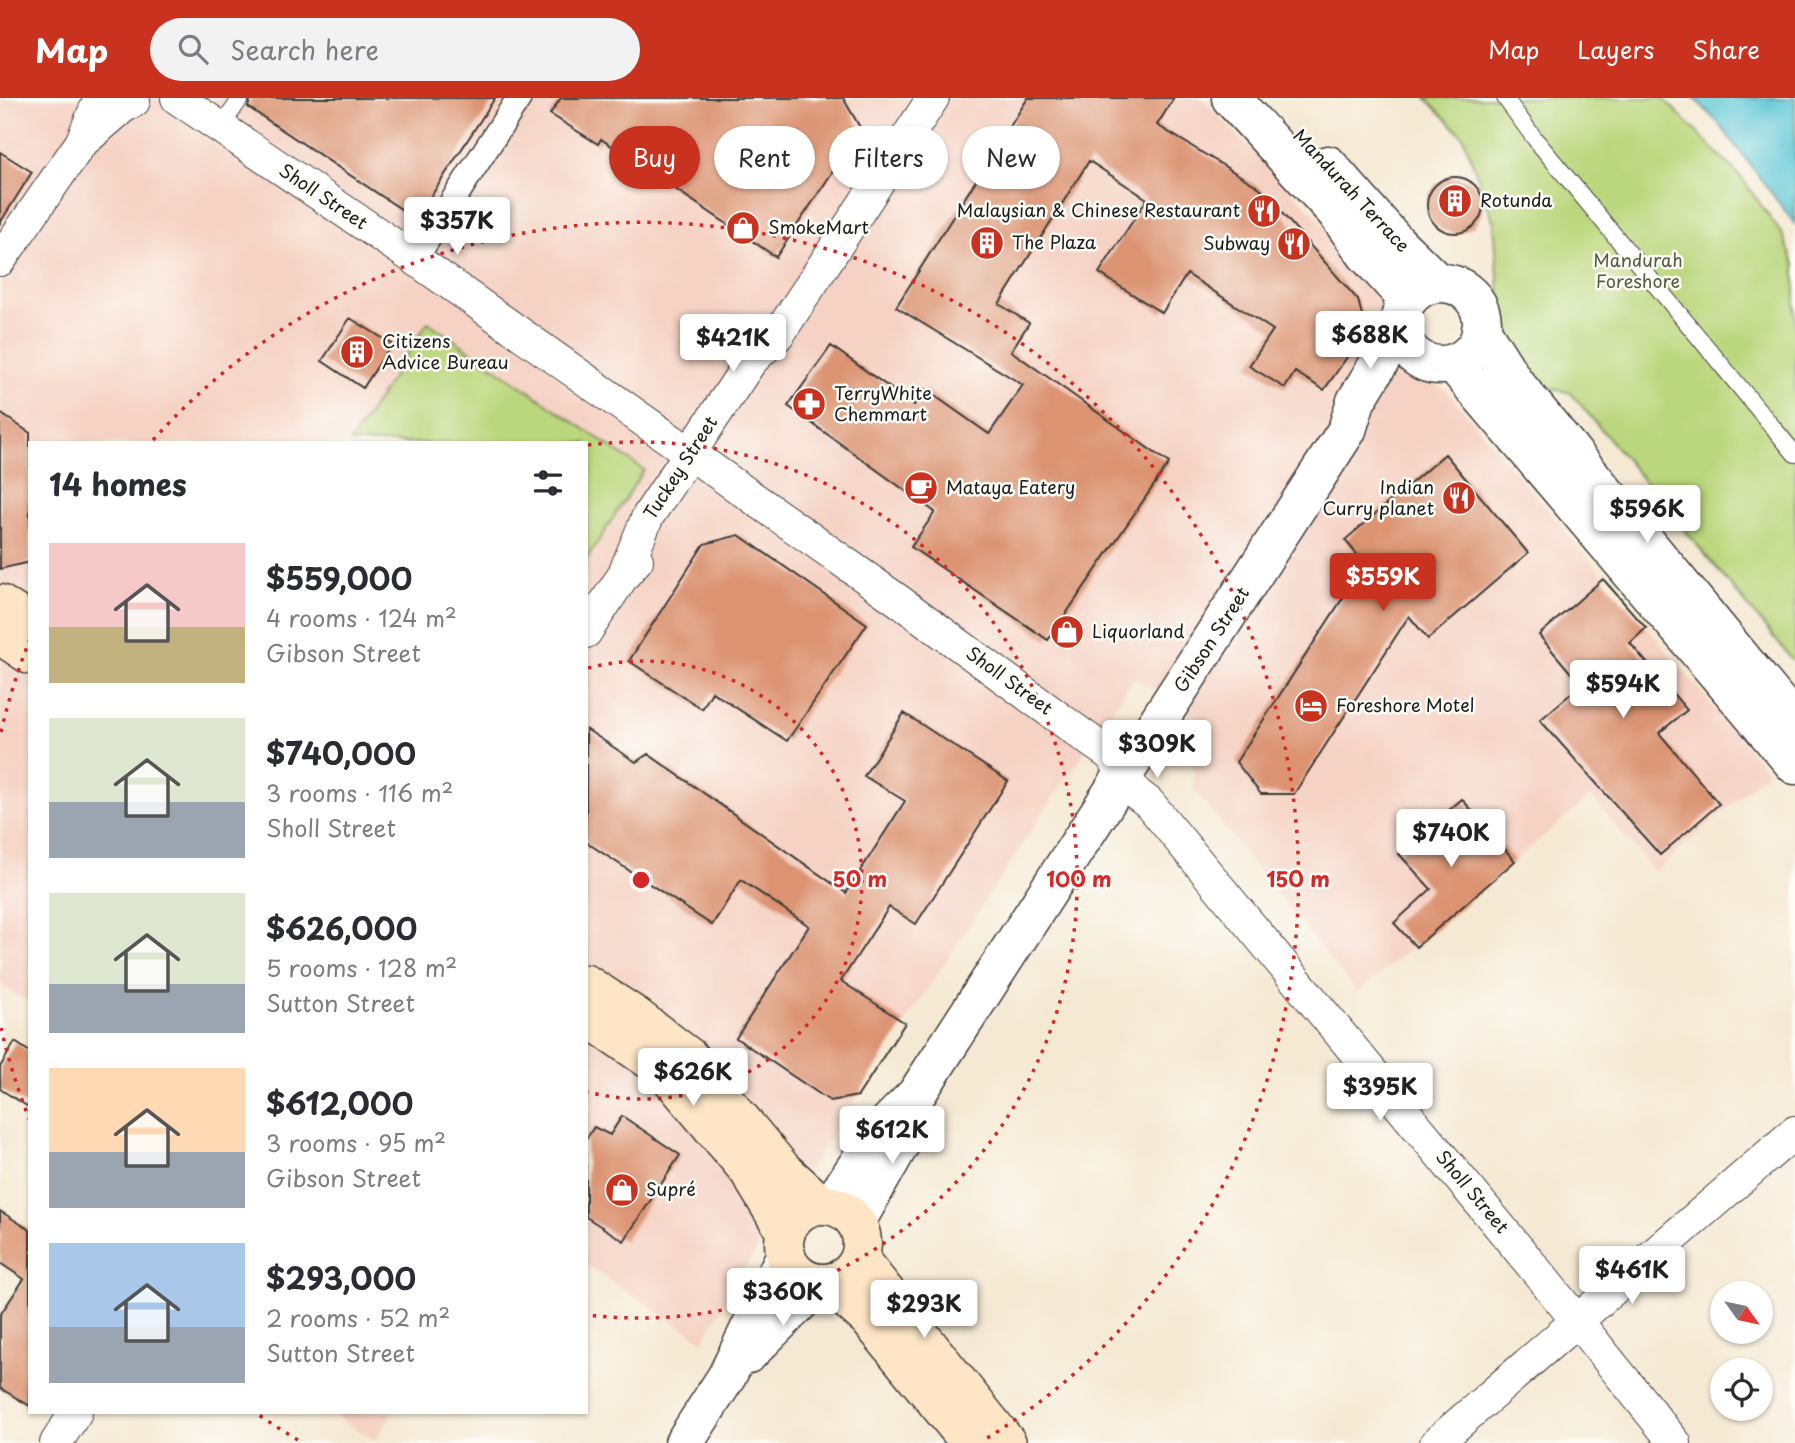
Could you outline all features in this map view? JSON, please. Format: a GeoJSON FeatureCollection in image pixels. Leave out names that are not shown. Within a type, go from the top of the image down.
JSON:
{"type":"FeatureCollection","features":[{"type":"Feature","properties":{"kind":"main road"},"geometry":{"type":"LineString","coordinates":[[0,604],[28,622]]}},
{"type":"Feature","properties":{"kind":"main road"},"geometry":{"type":"LineString","coordinates":[[0,635],[28,653]]}},
{"type":"Feature","properties":{"kind":"main road"},"geometry":{"type":"LineString","coordinates":[[588,985],[635,1016],[689,1057],[782,1170],[836,1211],[861,1234],[862,1248],[859,1259],[850,1272],[824,1284]]}},
{"type":"Feature","properties":{"kind":"main road"},"geometry":{"type":"LineString","coordinates":[[588,1017],[659,1066],[669,1076],[748,1170],[786,1243],[797,1273],[824,1284],[868,1318],[970,1443]]}},
{"type":"Feature","properties":{"kind":"main road"},"geometry":{"type":"LineString","coordinates":[[786,1243],[791,1222],[799,1213],[836,1211]]}},
{"type":"Feature","properties":{"kind":"main road"},"geometry":{"type":"LineString","coordinates":[[859,1259],[1007,1443]]}},
{"type":"Feature","properties":{"kind":"street"},"geometry":{"type":"LineString","coordinates":[[0,260],[81,144],[100,98]]}},
{"type":"Feature","properties":{"kind":"street","name":"Sholl Street"},"geometry":{"type":"LineString","coordinates":[[177,98],[415,259],[1112,756],[1136,793],[1149,803],[1675,1443]]}},
{"type":"Feature","properties":{"kind":"street"},"geometry":{"type":"LineString","coordinates":[[415,259],[519,98]]}},
{"type":"Feature","properties":{"kind":"street","name":"Tuckey Street"},"geometry":{"type":"LineString","coordinates":[[588,629],[623,576],[666,527],[697,460],[768,369],[778,335],[933,98]]}},
{"type":"Feature","properties":{"kind":"street","name":"Mandurah Terrace"},"geometry":{"type":"LineString","coordinates":[[1231,98],[1336,212],[1366,254],[1415,304]]}},
{"type":"Feature","properties":{"kind":"street","name":"Mandurah Terrace"},"geometry":{"type":"LineString","coordinates":[[1264,98],[1349,187],[1397,243],[1415,304]]}},
{"type":"Feature","properties":{"kind":"street"},"geometry":{"type":"LineString","coordinates":[[81,144],[130,99]]}},
{"type":"Feature","properties":{"kind":"street"},"geometry":{"type":"LineString","coordinates":[[1441,363],[1472,350],[1481,330],[1482,318],[1471,296],[1450,284],[1415,304],[1409,350],[1441,363],[1795,765]]}},
{"type":"Feature","properties":{"kind":"street","name":"Gibson Street"},"geometry":{"type":"LineString","coordinates":[[836,1211],[900,1144],[916,1095],[1347,430],[1356,401],[1415,304]]}},
{"type":"Feature","properties":{"kind":"street"},"geometry":{"type":"LineString","coordinates":[[1481,330],[1514,382],[1795,723]]}},
{"type":"Feature","properties":{"kind":"street","name":"Gibson Street"},"geometry":{"type":"LineString","coordinates":[[1347,430],[1374,413],[1393,388],[1441,363]]}},
{"type":"Feature","properties":{"kind":"street"},"geometry":{"type":"LineString","coordinates":[[1436,1443],[1795,1132]]}},
{"type":"Feature","properties":{"kind":"street"},"geometry":{"type":"LineString","coordinates":[[684,1443],[727,1376],[786,1243]]}},
{"type":"Feature","properties":{"kind":"street"},"geometry":{"type":"LineString","coordinates":[[727,1376],[824,1284]]}},
{"type":"Feature","properties":{"kind":"street"},"geometry":{"type":"LineString","coordinates":[[56,1443],[75,1414]]}},
{"type":"Feature","properties":{"kind":"lane"},"geometry":{"type":"LineString","coordinates":[[221,127],[241,98]]}},
{"type":"Feature","properties":{"kind":"lane"},"geometry":{"type":"LineString","coordinates":[[1505,98],[1535,139],[1795,454]]}},
{"type":"Feature","properties":{"kind":"shaded area"},"geometry":{"type":"Polygon","coordinates":[[[0,98],[1201,98],[1392,294],[1387,330],[1389,353],[1402,369],[1446,390],[1768,771],[1655,872],[1591,796],[1357,993],[1194,790],[1192,750],[1208,723],[1134,678],[749,1261],[703,1341],[588,1266],[588,441],[28,441],[28,1002],[0,984],[0,98]]]}},
{"type":"Feature","properties":{"kind":"shaded area"},"geometry":{"type":"Polygon","coordinates":[[[332,1414],[392,1414],[375,1440],[332,1414]]]}},
{"type":"Feature","properties":{"kind":"green space","name":"Mandurah Foreshore"},"geometry":{"type":"Polygon","coordinates":[[[1426,98],[1663,98],[1741,177],[1783,236],[1795,265],[1795,663],[1571,393],[1525,382],[1503,340],[1494,223],[1463,136],[1426,98]]]}},
{"type":"Feature","properties":{"kind":"green space"},"geometry":{"type":"Polygon","coordinates":[[[428,322],[644,470],[588,557],[588,441],[351,441],[428,322]]]}},
{"type":"Feature","properties":{"kind":"water"},"geometry":{"type":"Polygon","coordinates":[[[1694,98],[1795,98],[1795,224],[1719,124],[1694,98]]]}},
{"type":"Feature","properties":{"kind":"building"},"geometry":{"type":"Polygon","coordinates":[[[251,98],[495,98],[416,219],[248,107],[251,98]]]}},
{"type":"Feature","properties":{"kind":"building"},"geometry":{"type":"Polygon","coordinates":[[[561,98],[843,98],[859,126],[829,126],[829,177],[776,257],[675,189],[700,189],[700,126],[609,126],[609,144],[601,139],[598,144],[550,114],[561,98]]]}},
{"type":"Feature","properties":{"kind":"building"},"geometry":{"type":"Polygon","coordinates":[[[1028,98],[1174,98],[1157,125],[1260,188],[1358,300],[1366,330],[1324,390],[1295,372],[1285,388],[1249,366],[1273,330],[1187,274],[1162,313],[1099,273],[1147,199],[1089,161],[999,304],[1029,323],[1011,351],[1169,463],[1048,640],[911,547],[935,512],[788,406],[831,346],[914,405],[925,389],[989,434],[1023,385],[896,307],[971,189],[1060,189],[1060,126],[1010,126],[1028,98]]]}},
{"type":"Feature","properties":{"kind":"building"},"geometry":{"type":"Polygon","coordinates":[[[0,152],[32,172],[0,223],[0,152]]]}},
{"type":"Feature","properties":{"kind":"building","name":"Rotunda"},"geometry":{"type":"Polygon","coordinates":[[[1455,177],[1466,179],[1475,185],[1481,194],[1481,216],[1475,225],[1466,231],[1455,233],[1444,231],[1435,225],[1429,216],[1427,205],[1429,194],[1435,185],[1444,179],[1455,177]]]}},
{"type":"Feature","properties":{"kind":"building","name":"Citizens Advice Bureau"},"geometry":{"type":"Polygon","coordinates":[[[350,318],[392,344],[363,388],[322,361],[350,318]]]}},
{"type":"Feature","properties":{"kind":"building"},"geometry":{"type":"Polygon","coordinates":[[[0,413],[30,433],[30,441],[28,562],[0,569],[0,413]]]}},
{"type":"Feature","properties":{"kind":"building"},"geometry":{"type":"Polygon","coordinates":[[[1445,454],[1528,553],[1428,639],[1409,616],[1294,794],[1261,794],[1236,762],[1365,564],[1345,540],[1445,454]]]}},
{"type":"Feature","properties":{"kind":"building"},"geometry":{"type":"Polygon","coordinates":[[[739,535],[867,624],[787,741],[712,692],[702,709],[629,661],[704,544],[739,535]]]}},
{"type":"Feature","properties":{"kind":"building"},"geometry":{"type":"Polygon","coordinates":[[[1603,579],[1646,628],[1630,643],[1687,710],[1659,733],[1719,804],[1660,855],[1540,720],[1581,685],[1539,635],[1603,579]]]}},
{"type":"Feature","properties":{"kind":"building"},"geometry":{"type":"Polygon","coordinates":[[[904,713],[1008,781],[916,924],[889,907],[841,981],[905,1023],[858,1096],[830,1101],[736,1038],[809,926],[741,880],[712,925],[588,843],[588,730],[636,762],[648,754],[846,893],[905,801],[864,776],[904,713]]]}},
{"type":"Feature","properties":{"kind":"building"},"geometry":{"type":"Polygon","coordinates":[[[1462,799],[1515,861],[1416,947],[1394,923],[1431,889],[1399,854],[1462,799]]]}},
{"type":"Feature","properties":{"kind":"building"},"geometry":{"type":"Polygon","coordinates":[[[15,1042],[28,1051],[28,1107],[0,1089],[0,1067],[15,1042]]]}},
{"type":"Feature","properties":{"kind":"building","name":"Supré"},"geometry":{"type":"Polygon","coordinates":[[[622,1116],[680,1155],[624,1241],[588,1218],[588,1136],[594,1127],[610,1135],[622,1116]]]}},
{"type":"Feature","properties":{"kind":"building"},"geometry":{"type":"Polygon","coordinates":[[[0,1211],[28,1229],[28,1405],[0,1388],[0,1315],[24,1279],[0,1263],[0,1211]]]}},
{"type":"Feature","properties":{"kind":"place","name":"Rotunda"},"geometry":{"type":"Point","coordinates":[1455,201]}},
{"type":"Feature","properties":{"kind":"place","name":"Malaysian & Chinese Restaurant"},"geometry":{"type":"Point","coordinates":[1264,211]}},
{"type":"Feature","properties":{"kind":"place","name":"SmokeMart"},"geometry":{"type":"Point","coordinates":[743,228]}},
{"type":"Feature","properties":{"kind":"place","name":"The Plaza"},"geometry":{"type":"Point","coordinates":[987,243]}},
{"type":"Feature","properties":{"kind":"place","name":"Subway"},"geometry":{"type":"Point","coordinates":[1294,244]}},
{"type":"Feature","properties":{"kind":"place","name":"Citizens Advice Bureau"},"geometry":{"type":"Point","coordinates":[357,352]}},
{"type":"Feature","properties":{"kind":"place","name":"TerryWhite Chemmart"},"geometry":{"type":"Point","coordinates":[809,404]}},
{"type":"Feature","properties":{"kind":"place","name":"Mataya Eatery"},"geometry":{"type":"Point","coordinates":[921,488]}},
{"type":"Feature","properties":{"kind":"place","name":"Indian Curry planet"},"geometry":{"type":"Point","coordinates":[1459,498]}},
{"type":"Feature","properties":{"kind":"place","name":"Liquorland"},"geometry":{"type":"Point","coordinates":[1067,632]}},
{"type":"Feature","properties":{"kind":"place","name":"Foreshore Motel"},"geometry":{"type":"Point","coordinates":[1311,706]}},
{"type":"Feature","properties":{"kind":"place","name":"Supré"},"geometry":{"type":"Point","coordinates":[622,1190]}}]}
